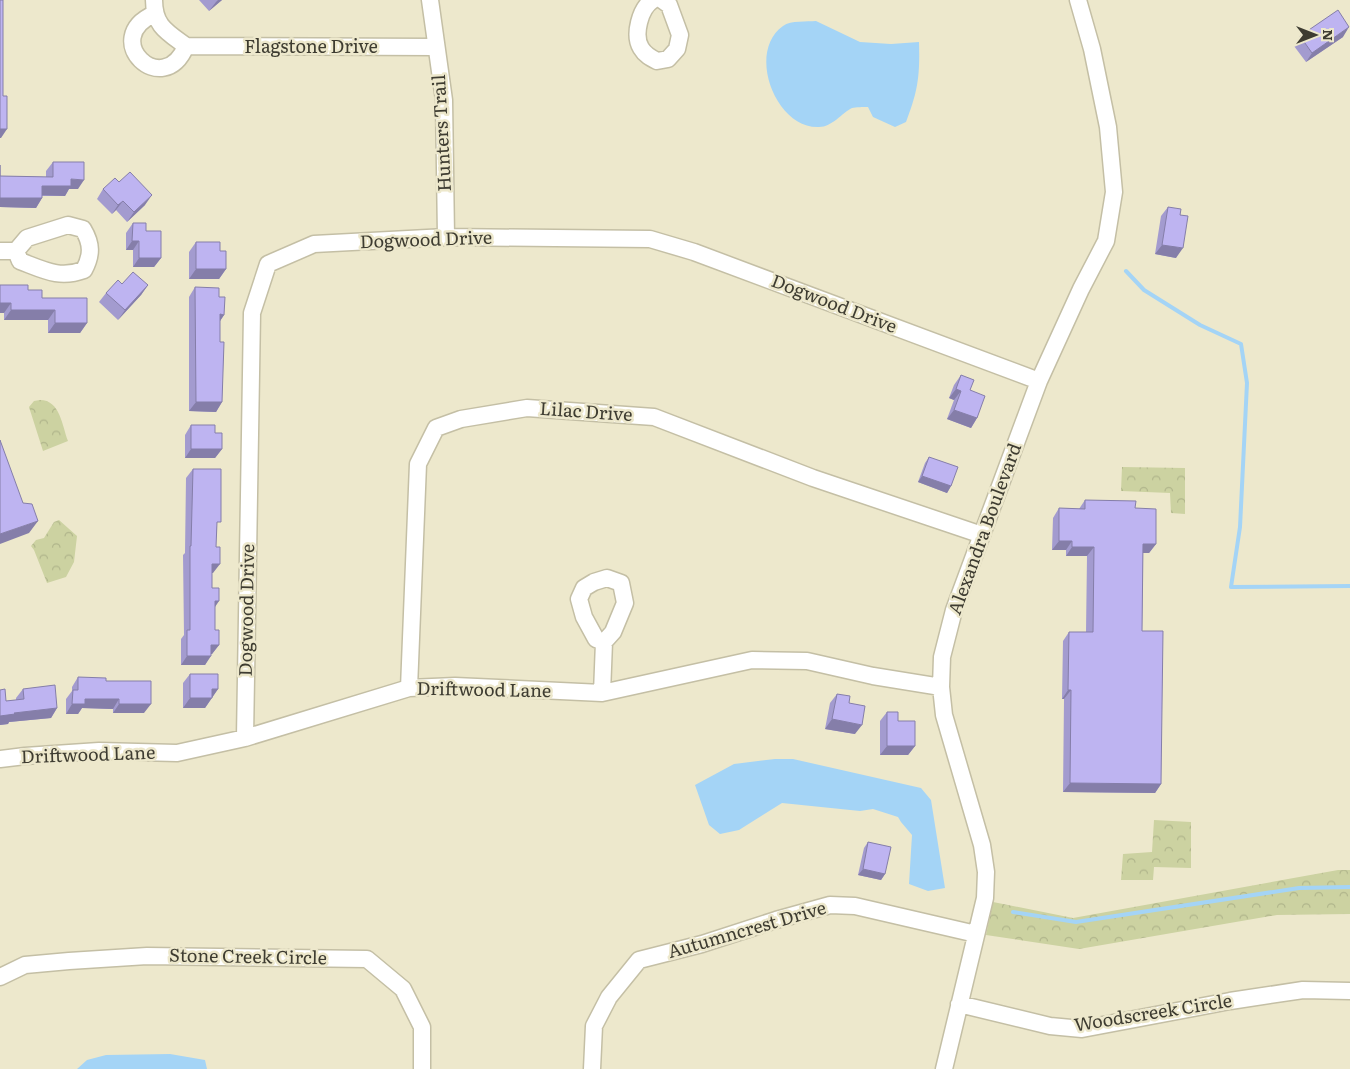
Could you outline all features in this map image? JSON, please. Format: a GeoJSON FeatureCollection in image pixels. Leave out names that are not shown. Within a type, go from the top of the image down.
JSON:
{"type":"FeatureCollection","features":[{"type":"Feature","properties":{"kind":"street","name":"Hunters Trail"},"geometry":{"type":"LineString","coordinates":[[430,0],[444,100],[446,238]]}},
{"type":"Feature","properties":{"kind":"street"},"geometry":{"type":"LineString","coordinates":[[653,0],[648,3],[641,18],[638,32],[640,48],[647,56],[657,61],[668,59],[677,49],[680,35],[668,4],[662,0]]}},
{"type":"Feature","properties":{"kind":"street","name":"Alexandra Boulevard"},"geometry":{"type":"LineString","coordinates":[[944,1069],[958,1004],[985,898],[986,872],[982,845],[944,715],[941,687],[942,657],[954,610],[1039,381],[1106,241],[1114,192],[1108,127],[1092,50],[1078,0]]}},
{"type":"Feature","properties":{"kind":"street"},"geometry":{"type":"LineString","coordinates":[[154,7],[165,31],[186,46],[182,57],[173,65],[162,68],[150,67],[140,60],[134,51],[132,39],[136,28],[154,7]]}},
{"type":"Feature","properties":{"kind":"street","name":"Flagstone Drive"},"geometry":{"type":"LineString","coordinates":[[186,46],[436,47]]}},
{"type":"Feature","properties":{"kind":"street","name":"Dogwood Drive"},"geometry":{"type":"LineString","coordinates":[[244,738],[252,313],[268,264],[314,244],[446,238],[650,239],[703,255],[1039,381]]}},
{"type":"Feature","properties":{"kind":"street","name":"Lilac Drive"},"geometry":{"type":"LineString","coordinates":[[409,688],[418,464],[436,428],[461,419],[527,408],[654,417],[813,478],[982,535]]}},
{"type":"Feature","properties":{"kind":"street"},"geometry":{"type":"LineString","coordinates":[[602,693],[604,642]]}},
{"type":"Feature","properties":{"kind":"street","name":"Driftwood Lane"},"geometry":{"type":"LineString","coordinates":[[0,759],[98,751],[177,753],[244,738],[409,688],[455,686],[602,693],[752,660],[807,661],[873,676],[941,687]]}},
{"type":"Feature","properties":{"kind":"street","name":"Autumncrest Drive"},"geometry":{"type":"LineString","coordinates":[[592,1069],[594,1026],[609,997],[639,960],[702,944],[830,905],[855,906],[976,934]]}},
{"type":"Feature","properties":{"kind":"street","name":"Stone Creek Circle"},"geometry":{"type":"LineString","coordinates":[[0,977],[25,966],[147,956],[367,959],[403,989],[407,996],[422,1027],[422,1069]]}},
{"type":"Feature","properties":{"kind":"street","name":"Woodscreek Circle"},"geometry":{"type":"LineString","coordinates":[[958,1004],[1050,1026],[1082,1029],[1230,1001],[1303,990],[1350,991]]}},
{"type":"Feature","properties":{"kind":"green space"},"geometry":{"type":"Polygon","coordinates":[[[34,401],[47,401],[56,409],[68,441],[43,451],[29,407],[34,401]]]}},
{"type":"Feature","properties":{"kind":"green space"},"geometry":{"type":"Polygon","coordinates":[[[1122,467],[1185,468],[1185,514],[1171,513],[1170,493],[1121,491],[1122,467]]]}},
{"type":"Feature","properties":{"kind":"green space"},"geometry":{"type":"Polygon","coordinates":[[[59,520],[77,536],[74,562],[66,577],[47,583],[31,546],[36,540],[44,538],[54,522],[59,520]]]}},
{"type":"Feature","properties":{"kind":"green space"},"geometry":{"type":"Polygon","coordinates":[[[1154,820],[1191,822],[1191,868],[1154,867],[1153,880],[1121,880],[1123,854],[1152,852],[1154,820]]]}},
{"type":"Feature","properties":{"kind":"green space"},"geometry":{"type":"Polygon","coordinates":[[[1338,870],[1350,870],[1350,914],[1277,915],[1079,949],[986,935],[993,902],[1073,918],[1338,870]]]}},
{"type":"Feature","properties":{"kind":"water"},"geometry":{"type":"Polygon","coordinates":[[[816,21],[860,42],[891,44],[919,42],[917,83],[906,122],[895,127],[873,117],[868,107],[852,108],[828,125],[819,127],[804,124],[790,116],[779,103],[771,87],[767,70],[767,53],[772,38],[786,24],[816,21]]]}},
{"type":"Feature","properties":{"kind":"water"},"geometry":{"type":"Polygon","coordinates":[[[775,759],[793,759],[921,788],[931,800],[945,888],[928,891],[909,884],[912,835],[898,817],[873,809],[860,811],[782,803],[739,830],[720,834],[709,825],[695,785],[734,764],[775,759]]]}},
{"type":"Feature","properties":{"kind":"water"},"geometry":{"type":"Polygon","coordinates":[[[170,1054],[205,1060],[207,1069],[77,1069],[87,1060],[106,1055],[170,1054]]]}},
{"type":"Feature","properties":{"kind":"building"},"geometry":{"type":"Polygon","coordinates":[[[0,0],[3,0],[3,96],[7,96],[7,129],[0,129],[0,0]]]}},
{"type":"Feature","properties":{"kind":"building"},"geometry":{"type":"Polygon","coordinates":[[[1338,10],[1349,27],[1312,53],[1300,36],[1338,10]]]}},
{"type":"Feature","properties":{"kind":"building"},"geometry":{"type":"Polygon","coordinates":[[[53,162],[84,162],[84,180],[71,179],[71,186],[42,186],[42,198],[0,198],[0,176],[53,177],[53,162]]]}},
{"type":"Feature","properties":{"kind":"building"},"geometry":{"type":"Polygon","coordinates":[[[130,172],[152,195],[134,212],[123,201],[118,205],[103,189],[115,178],[119,182],[130,172]]]}},
{"type":"Feature","properties":{"kind":"building"},"geometry":{"type":"Polygon","coordinates":[[[1168,207],[1181,209],[1180,215],[1188,216],[1183,248],[1162,245],[1168,207]]]}},
{"type":"Feature","properties":{"kind":"building"},"geometry":{"type":"Polygon","coordinates":[[[133,223],[146,223],[146,231],[161,231],[161,258],[139,258],[139,241],[132,241],[133,223]]]}},
{"type":"Feature","properties":{"kind":"building"},"geometry":{"type":"Polygon","coordinates":[[[196,242],[220,242],[220,251],[226,251],[226,269],[196,269],[196,242]]]}},
{"type":"Feature","properties":{"kind":"building"},"geometry":{"type":"Polygon","coordinates":[[[133,272],[148,285],[125,310],[106,293],[118,280],[122,284],[133,272]]]}},
{"type":"Feature","properties":{"kind":"building"},"geometry":{"type":"Polygon","coordinates":[[[0,285],[28,285],[28,290],[42,290],[42,298],[87,298],[87,323],[55,323],[55,310],[11,310],[11,303],[0,303],[0,285]]]}},
{"type":"Feature","properties":{"kind":"building"},"geometry":{"type":"Polygon","coordinates":[[[195,287],[219,288],[219,297],[225,297],[224,315],[220,314],[220,342],[224,342],[222,402],[196,402],[195,287]]]}},
{"type":"Feature","properties":{"kind":"building"},"geometry":{"type":"Polygon","coordinates":[[[961,375],[974,380],[970,390],[985,396],[977,418],[954,410],[961,391],[956,389],[961,375]]]}},
{"type":"Feature","properties":{"kind":"building"},"geometry":{"type":"Polygon","coordinates":[[[191,425],[215,425],[215,433],[222,433],[222,449],[191,449],[191,425]]]}},
{"type":"Feature","properties":{"kind":"building"},"geometry":{"type":"Polygon","coordinates":[[[0,440],[23,503],[32,504],[38,521],[0,534],[0,440]]]}},
{"type":"Feature","properties":{"kind":"building"},"geometry":{"type":"Polygon","coordinates":[[[929,457],[958,467],[951,486],[922,476],[929,457]]]}},
{"type":"Feature","properties":{"kind":"building"},"geometry":{"type":"Polygon","coordinates":[[[193,469],[221,469],[221,522],[217,522],[216,547],[220,547],[220,564],[212,564],[212,588],[219,588],[219,601],[215,601],[215,630],[219,630],[219,645],[211,645],[211,656],[187,656],[187,630],[190,630],[190,546],[193,469]]]}},
{"type":"Feature","properties":{"kind":"building"},"geometry":{"type":"Polygon","coordinates":[[[1085,500],[1136,501],[1135,508],[1156,509],[1156,544],[1143,544],[1142,631],[1163,631],[1161,784],[1070,783],[1071,690],[1068,690],[1069,632],[1093,632],[1094,547],[1072,547],[1072,541],[1059,541],[1059,508],[1085,509],[1085,500]]]}},
{"type":"Feature","properties":{"kind":"building"},"geometry":{"type":"Polygon","coordinates":[[[190,674],[218,674],[218,689],[212,689],[212,698],[190,698],[190,674]]]}},
{"type":"Feature","properties":{"kind":"building"},"geometry":{"type":"Polygon","coordinates":[[[78,677],[106,678],[106,681],[151,681],[151,704],[119,704],[119,699],[85,699],[85,704],[72,704],[73,690],[78,690],[78,677]]]}},
{"type":"Feature","properties":{"kind":"building"},"geometry":{"type":"Polygon","coordinates":[[[55,685],[57,708],[0,716],[0,690],[5,689],[6,701],[24,699],[23,689],[55,685]]]}},
{"type":"Feature","properties":{"kind":"building"},"geometry":{"type":"Polygon","coordinates":[[[837,694],[850,696],[849,703],[865,706],[862,725],[832,719],[837,694]]]}},
{"type":"Feature","properties":{"kind":"building"},"geometry":{"type":"Polygon","coordinates":[[[887,712],[898,712],[898,721],[915,721],[915,746],[887,746],[887,712]]]}},
{"type":"Feature","properties":{"kind":"building"},"geometry":{"type":"Polygon","coordinates":[[[868,842],[891,847],[885,874],[863,869],[868,842]]]}},
{"type":"Feature","properties":{"kind":"waterway"},"geometry":{"type":"LineString","coordinates":[[1126,271],[1144,290],[1200,325],[1241,344],[1247,383],[1240,527],[1231,587],[1350,586]]}},
{"type":"Feature","properties":{"kind":"waterway"},"geometry":{"type":"LineString","coordinates":[[1013,912],[1076,922],[1299,888],[1350,887]]}}]}
